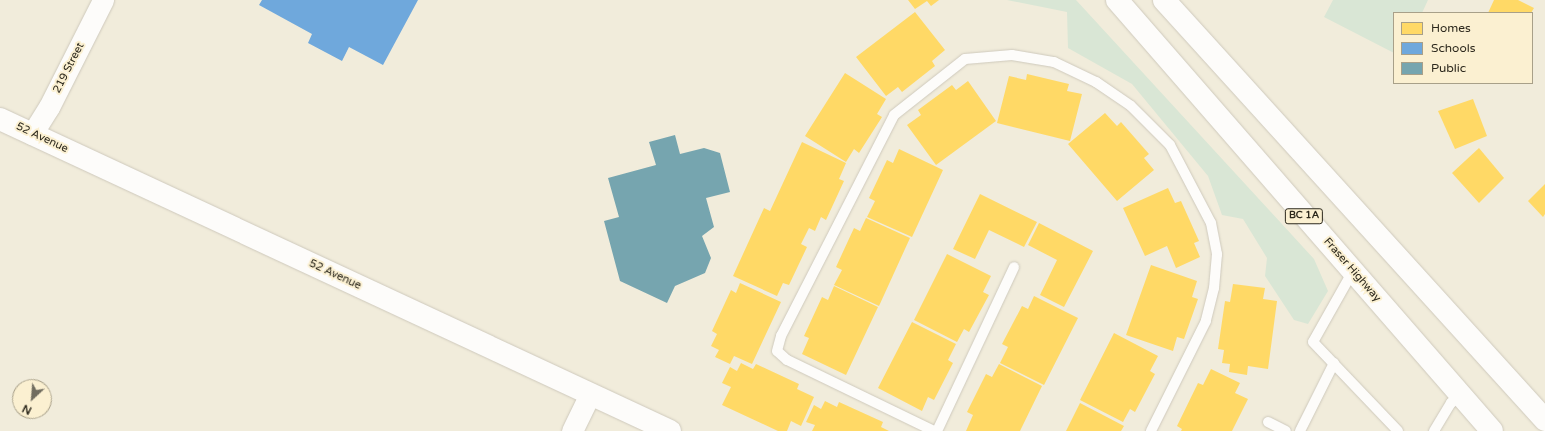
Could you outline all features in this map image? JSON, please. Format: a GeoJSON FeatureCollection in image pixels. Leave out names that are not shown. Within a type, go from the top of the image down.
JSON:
{"type":"FeatureCollection","features":[{"type":"Feature","properties":{"kind":"main road","name":"Fraser Highway"},"geometry":{"type":"LineString","coordinates":[[1117,0],[1492,431]]}},
{"type":"Feature","properties":{"kind":"main road"},"geometry":{"type":"LineString","coordinates":[[1164,0],[1545,420]]}},
{"type":"Feature","properties":{"kind":"main road","name":"52 Avenue"},"geometry":{"type":"LineString","coordinates":[[0,119],[670,431]]}},
{"type":"Feature","properties":{"kind":"street","name":"219 Street"},"geometry":{"type":"LineString","coordinates":[[32,134],[49,107],[103,0]]}},
{"type":"Feature","properties":{"kind":"street"},"geometry":{"type":"LineString","coordinates":[[572,431],[590,394]]}},
{"type":"Feature","properties":{"kind":"lane"},"geometry":{"type":"LineString","coordinates":[[934,431],[787,360],[777,351],[781,336],[894,115],[965,59],[1012,55],[1054,62],[1096,82],[1132,106],[1170,145],[1211,223],[1217,254],[1214,288],[1206,321],[1151,431]]}},
{"type":"Feature","properties":{"kind":"lane"},"geometry":{"type":"LineString","coordinates":[[937,431],[1014,267]]}},
{"type":"Feature","properties":{"kind":"lane"},"geometry":{"type":"LineString","coordinates":[[1353,272],[1313,342],[1334,363],[1388,427],[1398,431]]}},
{"type":"Feature","properties":{"kind":"lane"},"geometry":{"type":"LineString","coordinates":[[1300,431],[1334,363]]}},
{"type":"Feature","properties":{"kind":"lane"},"geometry":{"type":"LineString","coordinates":[[1434,431],[1451,403],[1461,395]]}},
{"type":"Feature","properties":{"kind":"lane"},"geometry":{"type":"LineString","coordinates":[[1268,422],[1286,431]]}},
{"type":"Feature","properties":{"kind":"green space"},"geometry":{"type":"Polygon","coordinates":[[[1007,0],[1076,0],[1314,259],[1328,291],[1308,324],[1294,320],[1265,276],[1267,258],[1243,219],[1222,215],[1208,176],[1132,84],[1068,48],[1067,12],[1007,0]]]}},
{"type":"Feature","properties":{"kind":"green space"},"geometry":{"type":"Polygon","coordinates":[[[1333,0],[1428,0],[1422,12],[1393,12],[1393,52],[1324,17],[1333,0]]]}},
{"type":"Feature","properties":{"kind":"building: Homes"},"geometry":{"type":"Polygon","coordinates":[[[908,0],[939,0],[931,6],[927,1],[915,9],[908,0]]]}},
{"type":"Feature","properties":{"kind":"building: Homes"},"geometry":{"type":"Polygon","coordinates":[[[1494,0],[1518,0],[1534,8],[1532,12],[1488,12],[1494,0]]]}},
{"type":"Feature","properties":{"kind":"building: Homes"},"geometry":{"type":"Polygon","coordinates":[[[915,12],[945,50],[932,61],[935,66],[902,92],[898,87],[886,96],[856,57],[915,12]]]}},
{"type":"Feature","properties":{"kind":"building: Homes"},"geometry":{"type":"Polygon","coordinates":[[[845,73],[886,99],[877,114],[882,117],[859,153],[854,149],[846,162],[805,136],[845,73]]]}},
{"type":"Feature","properties":{"kind":"building: Homes"},"geometry":{"type":"Polygon","coordinates":[[[1027,74],[1069,84],[1067,91],[1082,94],[1070,141],[997,123],[1009,76],[1026,80],[1027,74]]]}},
{"type":"Feature","properties":{"kind":"building: Homes"},"geometry":{"type":"Polygon","coordinates":[[[968,81],[996,121],[936,165],[907,125],[921,115],[918,110],[952,85],[956,90],[968,81]]]}},
{"type":"Feature","properties":{"kind":"building: Homes"},"geometry":{"type":"Polygon","coordinates":[[[1473,99],[1487,136],[1455,149],[1438,111],[1473,99]]]}},
{"type":"Feature","properties":{"kind":"building: Homes"},"geometry":{"type":"Polygon","coordinates":[[[1105,113],[1117,126],[1121,122],[1149,154],[1144,158],[1154,170],[1117,201],[1068,144],[1105,113]]]}},
{"type":"Feature","properties":{"kind":"building: Homes"},"geometry":{"type":"Polygon","coordinates":[[[802,142],[846,163],[839,179],[844,181],[826,220],[821,217],[815,231],[809,228],[801,244],[807,247],[789,285],[783,283],[777,296],[733,276],[764,208],[770,211],[802,142]]]}},
{"type":"Feature","properties":{"kind":"building: Homes"},"geometry":{"type":"Polygon","coordinates":[[[1479,148],[1504,178],[1479,203],[1452,173],[1479,148]]]}},
{"type":"Feature","properties":{"kind":"building: Homes"},"geometry":{"type":"Polygon","coordinates":[[[899,149],[943,170],[912,237],[867,217],[875,201],[869,198],[887,160],[893,163],[899,149]]]}},
{"type":"Feature","properties":{"kind":"building: Homes"},"geometry":{"type":"Polygon","coordinates":[[[1545,184],[1545,214],[1543,217],[1528,201],[1545,184]]]}},
{"type":"Feature","properties":{"kind":"building: Homes"},"geometry":{"type":"Polygon","coordinates":[[[1168,188],[1175,203],[1181,201],[1199,241],[1194,243],[1200,257],[1176,268],[1167,246],[1145,256],[1123,208],[1168,188]]]}},
{"type":"Feature","properties":{"kind":"building: Homes"},"geometry":{"type":"Polygon","coordinates":[[[980,194],[1037,222],[1024,247],[989,230],[975,259],[953,249],[980,194]]]}},
{"type":"Feature","properties":{"kind":"building: Homes"},"geometry":{"type":"Polygon","coordinates":[[[866,218],[910,238],[879,306],[834,285],[842,270],[836,267],[854,228],[860,231],[866,218]]]}},
{"type":"Feature","properties":{"kind":"building: Homes"},"geometry":{"type":"Polygon","coordinates":[[[1039,223],[1093,251],[1064,307],[1040,295],[1057,260],[1028,245],[1039,223]]]}},
{"type":"Feature","properties":{"kind":"building: Homes"},"geometry":{"type":"Polygon","coordinates":[[[947,254],[991,276],[983,292],[989,295],[969,332],[964,329],[957,342],[914,320],[947,254]]]}},
{"type":"Feature","properties":{"kind":"building: Homes"},"geometry":{"type":"Polygon","coordinates":[[[1151,265],[1197,281],[1192,297],[1198,299],[1184,339],[1177,337],[1173,351],[1126,335],[1151,265]]]}},
{"type":"Feature","properties":{"kind":"building: Homes"},"geometry":{"type":"Polygon","coordinates":[[[740,283],[781,302],[752,364],[734,356],[730,364],[715,357],[719,350],[711,346],[717,334],[712,331],[731,290],[736,293],[740,283]]]}},
{"type":"Feature","properties":{"kind":"building: Homes"},"geometry":{"type":"Polygon","coordinates":[[[1233,284],[1265,288],[1263,299],[1277,301],[1268,369],[1248,366],[1247,375],[1229,372],[1230,364],[1222,363],[1224,350],[1218,349],[1225,301],[1230,302],[1233,284]]]}},
{"type":"Feature","properties":{"kind":"building: Homes"},"geometry":{"type":"Polygon","coordinates":[[[834,286],[878,307],[846,375],[802,354],[809,338],[804,336],[822,297],[828,300],[834,286]]]}},
{"type":"Feature","properties":{"kind":"building: Homes"},"geometry":{"type":"Polygon","coordinates":[[[1034,296],[1078,318],[1044,385],[1000,363],[1008,347],[1002,344],[1022,306],[1028,309],[1034,296]]]}},
{"type":"Feature","properties":{"kind":"building: Homes"},"geometry":{"type":"Polygon","coordinates":[[[912,322],[956,344],[948,360],[953,363],[934,400],[928,397],[922,411],[878,388],[912,322]]]}},
{"type":"Feature","properties":{"kind":"building: Homes"},"geometry":{"type":"Polygon","coordinates":[[[1114,333],[1158,356],[1150,371],[1155,374],[1135,412],[1130,409],[1123,422],[1080,400],[1114,333]]]}},
{"type":"Feature","properties":{"kind":"building: Homes"},"geometry":{"type":"Polygon","coordinates":[[[741,363],[753,369],[756,364],[799,384],[797,389],[814,397],[801,426],[791,421],[787,431],[778,431],[722,405],[731,387],[722,383],[730,367],[737,371],[741,363]]]}},
{"type":"Feature","properties":{"kind":"building: Homes"},"geometry":{"type":"Polygon","coordinates":[[[999,364],[1042,386],[1020,431],[966,431],[973,415],[967,412],[986,374],[992,377],[999,364]]]}},
{"type":"Feature","properties":{"kind":"building: Homes"},"geometry":{"type":"Polygon","coordinates":[[[1211,369],[1240,383],[1235,393],[1248,399],[1232,431],[1181,431],[1182,429],[1177,426],[1198,383],[1203,385],[1211,369]]]}},
{"type":"Feature","properties":{"kind":"building: Homes"},"geometry":{"type":"Polygon","coordinates":[[[825,401],[837,407],[839,402],[883,422],[881,427],[889,431],[812,431],[815,425],[806,422],[814,405],[821,409],[825,401]]]}},
{"type":"Feature","properties":{"kind":"building: Homes"},"geometry":{"type":"Polygon","coordinates":[[[1080,403],[1124,426],[1121,431],[1066,431],[1080,403]]]}},
{"type":"Feature","properties":{"kind":"building: Schools"},"geometry":{"type":"Polygon","coordinates":[[[262,0],[418,0],[383,65],[349,47],[342,61],[308,43],[312,34],[259,5],[262,0]]]}},
{"type":"Feature","properties":{"kind":"building: Public"},"geometry":{"type":"Polygon","coordinates":[[[675,135],[680,154],[704,148],[720,153],[730,192],[706,198],[714,227],[702,236],[711,258],[705,273],[675,286],[667,303],[620,281],[604,221],[619,217],[608,178],[656,165],[649,142],[675,135]]]}}]}
